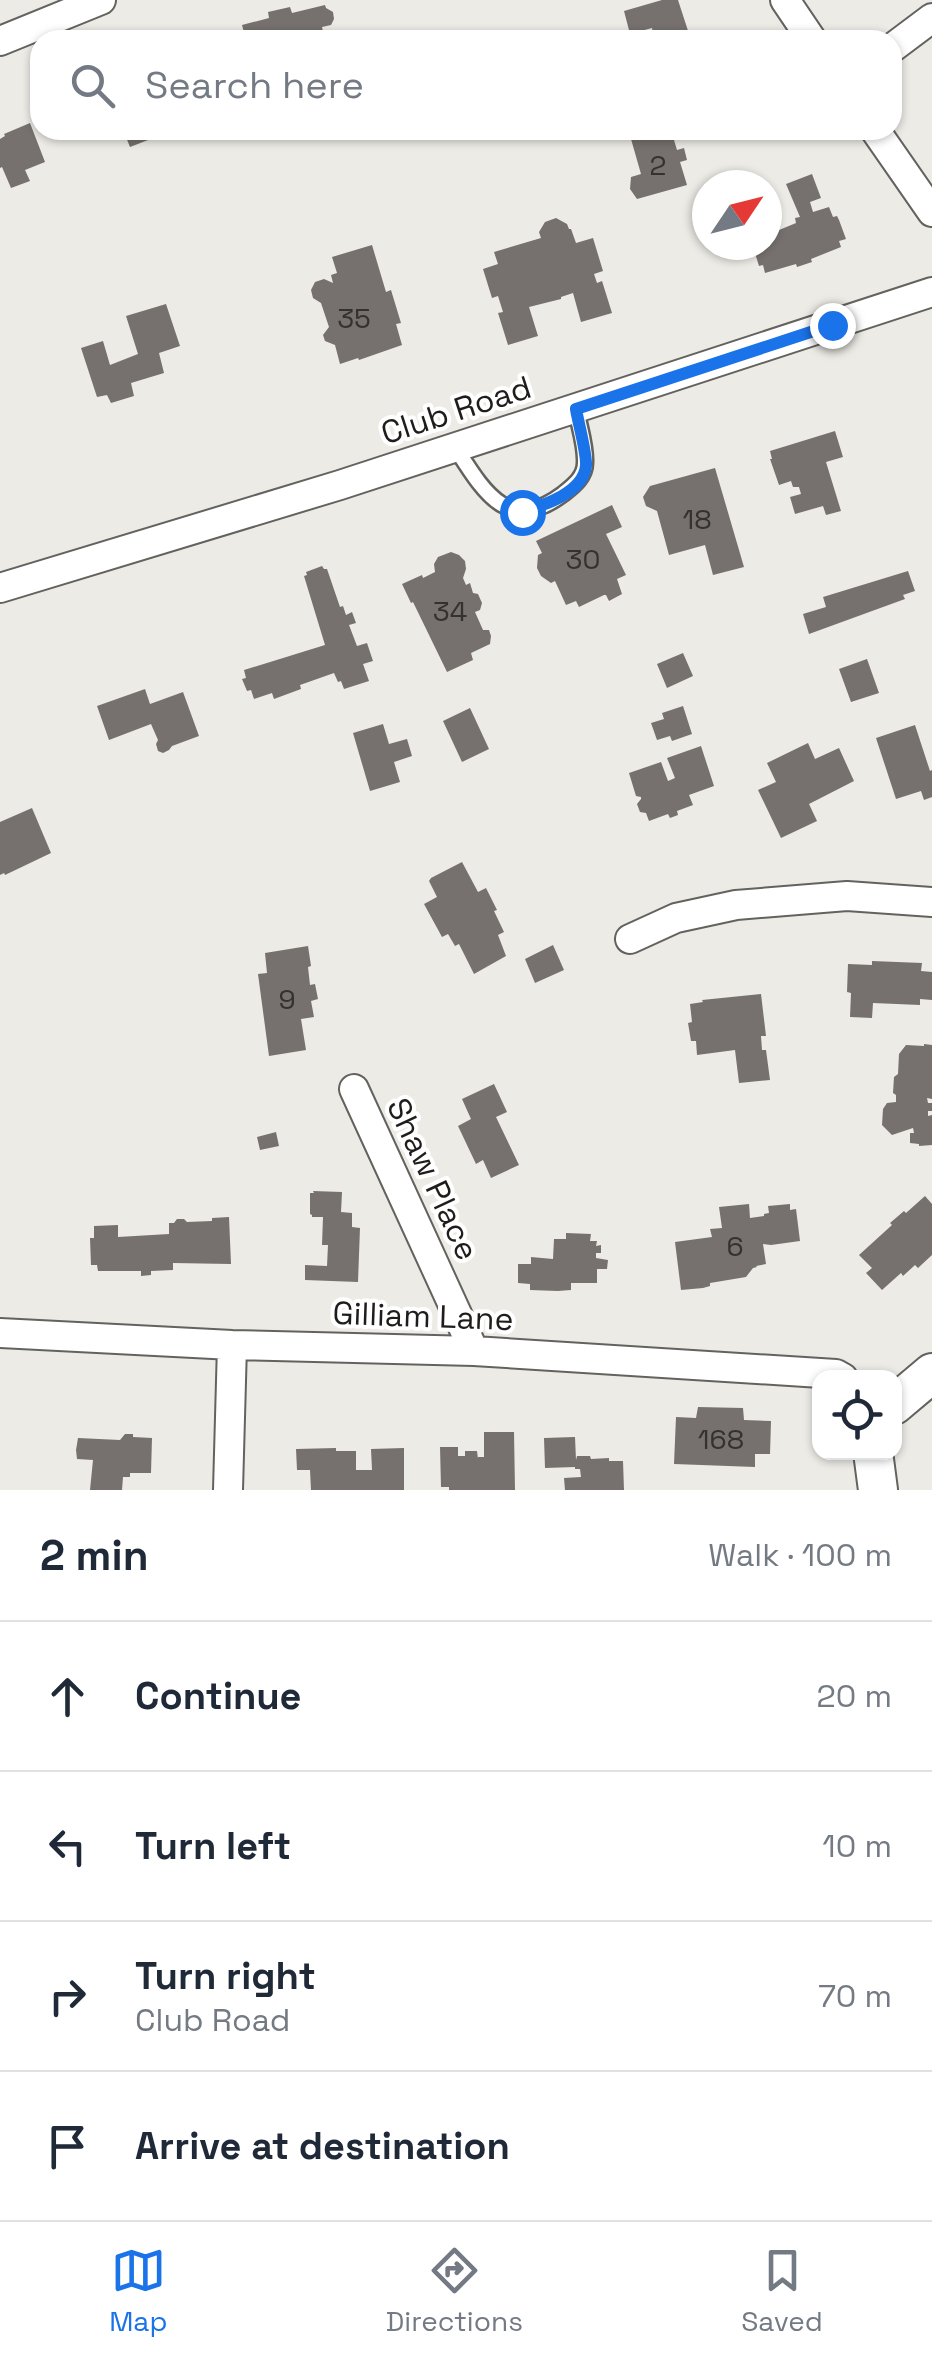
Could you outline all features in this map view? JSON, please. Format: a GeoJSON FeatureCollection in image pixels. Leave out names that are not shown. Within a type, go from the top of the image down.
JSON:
{"type":"FeatureCollection","features":[{"type":"Feature","properties":{"kind":"street"},"geometry":{"type":"LineString","coordinates":[[0,41],[102,0]]}},
{"type":"Feature","properties":{"kind":"street"},"geometry":{"type":"LineString","coordinates":[[785,0],[805,30]]}},
{"type":"Feature","properties":{"kind":"street"},"geometry":{"type":"LineString","coordinates":[[902,40],[932,18]]}},
{"type":"Feature","properties":{"kind":"street"},"geometry":{"type":"LineString","coordinates":[[882,140],[932,212]]}},
{"type":"Feature","properties":{"kind":"street","name":"Club Road"},"geometry":{"type":"LineString","coordinates":[[0,588],[340,485],[932,292]]}},
{"type":"Feature","properties":{"kind":"street"},"geometry":{"type":"LineString","coordinates":[[630,939],[676,918],[736,905],[847,896],[932,902]]}},
{"type":"Feature","properties":{"kind":"street","name":"Shaw Place"},"geometry":{"type":"LineString","coordinates":[[354,1089],[474,1352]]}},
{"type":"Feature","properties":{"kind":"street","name":"Gilliam Lane"},"geometry":{"type":"LineString","coordinates":[[0,1333],[474,1352],[812,1373]]}},
{"type":"Feature","properties":{"kind":"street"},"geometry":{"type":"LineString","coordinates":[[228,1490],[232,1345]]}},
{"type":"Feature","properties":{"kind":"street"},"geometry":{"type":"LineString","coordinates":[[902,1397],[932,1373]]}},
{"type":"Feature","properties":{"kind":"street"},"geometry":{"type":"LineString","coordinates":[[874,1460],[878,1490]]}},
{"type":"Feature","properties":{"kind":"lane"},"geometry":{"type":"LineString","coordinates":[[454,446],[476,479],[502,506],[522,512],[552,502],[576,484],[586,467],[576,409]]}},
{"type":"Feature","properties":{"kind":"building"},"geometry":{"type":"Polygon","coordinates":[[[662,0],[678,0],[688,30],[629,30],[624,11],[662,0]]]}},
{"type":"Feature","properties":{"kind":"building"},"geometry":{"type":"Polygon","coordinates":[[[325,5],[334,19],[323,30],[243,30],[242,25],[269,18],[268,12],[290,7],[292,13],[325,5]]]}},
{"type":"Feature","properties":{"kind":"building"},"geometry":{"type":"Polygon","coordinates":[[[30,123],[30,140],[37,140],[45,162],[25,170],[30,181],[11,188],[0,168],[0,139],[30,123]]]}},
{"type":"Feature","properties":{"kind":"building"},"geometry":{"type":"Polygon","coordinates":[[[127,140],[148,140],[130,147],[127,140]]]}},
{"type":"Feature","properties":{"kind":"building"},"geometry":{"type":"Polygon","coordinates":[[[631,140],[674,140],[677,150],[684,148],[687,160],[680,162],[687,185],[637,199],[630,189],[631,177],[641,174],[631,140]]]}},
{"type":"Feature","properties":{"kind":"building"},"geometry":{"type":"Polygon","coordinates":[[[812,174],[821,198],[810,202],[813,212],[829,207],[846,239],[839,241],[841,247],[811,259],[812,262],[765,273],[757,260],[782,260],[782,229],[800,217],[786,184],[812,174]]]}},
{"type":"Feature","properties":{"kind":"building"},"geometry":{"type":"Polygon","coordinates":[[[556,218],[571,229],[576,243],[593,238],[603,271],[594,274],[597,283],[602,281],[612,313],[581,322],[573,293],[529,307],[538,336],[508,345],[498,313],[503,312],[498,296],[492,298],[483,269],[498,264],[494,252],[541,238],[539,232],[545,222],[556,218]]]}},
{"type":"Feature","properties":{"kind":"building"},"geometry":{"type":"Polygon","coordinates":[[[372,245],[386,292],[391,290],[401,323],[396,324],[402,345],[340,364],[335,345],[325,341],[323,335],[329,327],[321,303],[313,298],[311,290],[315,282],[324,279],[333,283],[331,275],[337,273],[332,257],[372,245]]]}},
{"type":"Feature","properties":{"kind":"building"},"geometry":{"type":"Polygon","coordinates":[[[166,304],[180,346],[159,353],[164,373],[131,383],[134,396],[111,403],[107,395],[97,397],[81,348],[103,341],[110,365],[138,354],[126,316],[166,304]]]}},
{"type":"Feature","properties":{"kind":"building"},"geometry":{"type":"Polygon","coordinates":[[[835,431],[843,457],[826,462],[841,511],[826,515],[823,506],[795,514],[790,497],[801,494],[799,487],[793,487],[791,481],[779,485],[770,451],[835,431]]]}},
{"type":"Feature","properties":{"kind":"building"},"geometry":{"type":"Polygon","coordinates":[[[715,468],[744,567],[713,575],[705,545],[669,555],[657,511],[646,506],[643,497],[650,486],[715,468]]]}},
{"type":"Feature","properties":{"kind":"building"},"geometry":{"type":"Polygon","coordinates":[[[612,505],[622,527],[606,534],[626,575],[617,579],[622,594],[609,601],[604,595],[579,607],[576,601],[566,605],[555,581],[551,583],[541,576],[537,568],[538,555],[542,553],[536,541],[612,505]]]}},
{"type":"Feature","properties":{"kind":"building"},"geometry":{"type":"Polygon","coordinates":[[[451,552],[465,561],[463,578],[478,594],[482,603],[475,612],[483,630],[489,630],[491,636],[490,644],[471,653],[473,660],[447,672],[402,584],[435,572],[438,557],[451,552]]]}},
{"type":"Feature","properties":{"kind":"building"},"geometry":{"type":"Polygon","coordinates":[[[322,566],[327,569],[340,607],[346,615],[352,612],[356,623],[349,625],[357,646],[367,643],[373,661],[363,664],[369,681],[344,689],[334,673],[274,699],[272,693],[254,699],[242,679],[246,678],[244,670],[325,645],[304,576],[322,566]]]}},
{"type":"Feature","properties":{"kind":"building"},"geometry":{"type":"Polygon","coordinates":[[[908,571],[915,591],[903,595],[905,599],[809,634],[803,614],[826,607],[823,597],[908,571]]]}},
{"type":"Feature","properties":{"kind":"building"},"geometry":{"type":"Polygon","coordinates":[[[683,653],[693,676],[667,688],[657,664],[683,653]]]}},
{"type":"Feature","properties":{"kind":"building"},"geometry":{"type":"Polygon","coordinates":[[[867,659],[879,693],[851,702],[839,669],[867,659]]]}},
{"type":"Feature","properties":{"kind":"building"},"geometry":{"type":"Polygon","coordinates":[[[145,689],[150,704],[183,692],[199,736],[163,753],[158,751],[151,724],[109,740],[97,706],[145,689]]]}},
{"type":"Feature","properties":{"kind":"building"},"geometry":{"type":"Polygon","coordinates":[[[683,706],[692,734],[672,741],[670,736],[657,740],[651,723],[664,719],[662,713],[683,706]]]}},
{"type":"Feature","properties":{"kind":"building"},"geometry":{"type":"Polygon","coordinates":[[[470,708],[489,749],[462,762],[443,721],[470,708]]]}},
{"type":"Feature","properties":{"kind":"building"},"geometry":{"type":"Polygon","coordinates":[[[383,724],[389,744],[407,739],[412,756],[394,762],[400,782],[370,791],[353,733],[383,724]]]}},
{"type":"Feature","properties":{"kind":"building"},"geometry":{"type":"Polygon","coordinates":[[[915,725],[932,770],[932,797],[924,800],[921,791],[896,799],[876,738],[915,725]]]}},
{"type":"Feature","properties":{"kind":"building"},"geometry":{"type":"Polygon","coordinates":[[[808,743],[815,759],[839,748],[854,781],[809,804],[817,821],[781,838],[758,790],[776,782],[767,763],[808,743]]]}},
{"type":"Feature","properties":{"kind":"building"},"geometry":{"type":"Polygon","coordinates":[[[701,746],[714,786],[689,795],[693,805],[677,811],[678,815],[670,818],[668,814],[649,821],[646,813],[640,812],[637,804],[641,797],[636,796],[629,773],[661,762],[668,781],[675,778],[667,758],[701,746]]]}},
{"type":"Feature","properties":{"kind":"building"},"geometry":{"type":"Polygon","coordinates":[[[32,808],[51,853],[0,875],[0,822],[32,808]]]}},
{"type":"Feature","properties":{"kind":"building"},"geometry":{"type":"Polygon","coordinates":[[[462,862],[478,892],[486,888],[504,932],[498,935],[506,956],[474,974],[459,944],[455,946],[448,934],[442,937],[424,904],[437,897],[431,878],[462,862]]]}},
{"type":"Feature","properties":{"kind":"building"},"geometry":{"type":"Polygon","coordinates":[[[553,945],[564,970],[535,983],[525,959],[553,945]]]}},
{"type":"Feature","properties":{"kind":"building"},"geometry":{"type":"Polygon","coordinates":[[[308,946],[310,985],[315,984],[318,999],[311,1001],[314,1017],[301,1019],[306,1050],[269,1056],[258,974],[267,973],[265,953],[308,946]]]}},
{"type":"Feature","properties":{"kind":"building"},"geometry":{"type":"Polygon","coordinates":[[[872,961],[922,963],[921,971],[932,972],[932,1000],[920,999],[920,1005],[873,1003],[872,1018],[850,1017],[848,964],[872,965],[872,961]]]}},
{"type":"Feature","properties":{"kind":"building"},"geometry":{"type":"Polygon","coordinates":[[[761,994],[766,1036],[761,1036],[762,1050],[766,1050],[770,1080],[739,1083],[735,1050],[697,1055],[688,1023],[692,1022],[690,1004],[761,994]]]}},
{"type":"Feature","properties":{"kind":"building"},"geometry":{"type":"Polygon","coordinates":[[[906,1045],[932,1045],[932,1099],[927,1098],[932,1103],[928,1116],[932,1115],[932,1145],[919,1146],[910,1143],[913,1128],[892,1135],[882,1125],[883,1109],[887,1103],[896,1102],[894,1077],[898,1074],[899,1054],[906,1045]]]}},
{"type":"Feature","properties":{"kind":"building"},"geometry":{"type":"Polygon","coordinates":[[[494,1084],[507,1112],[496,1117],[519,1165],[491,1178],[483,1160],[476,1164],[458,1126],[471,1119],[462,1099],[494,1084]]]}},
{"type":"Feature","properties":{"kind":"building"},"geometry":{"type":"Polygon","coordinates":[[[276,1132],[279,1146],[260,1150],[257,1137],[276,1132]]]}},
{"type":"Feature","properties":{"kind":"building"},"geometry":{"type":"Polygon","coordinates":[[[313,1191],[342,1192],[341,1212],[352,1213],[352,1227],[360,1228],[358,1282],[305,1280],[305,1265],[327,1266],[328,1245],[322,1245],[323,1217],[310,1214],[313,1191]]]}},
{"type":"Feature","properties":{"kind":"building"},"geometry":{"type":"Polygon","coordinates":[[[925,1196],[932,1204],[932,1255],[918,1268],[915,1265],[903,1276],[901,1273],[882,1290],[866,1273],[872,1268],[859,1255],[890,1223],[925,1196]]]}},
{"type":"Feature","properties":{"kind":"building"},"geometry":{"type":"Polygon","coordinates":[[[749,1204],[750,1218],[769,1213],[768,1206],[790,1204],[790,1210],[796,1209],[800,1241],[763,1244],[766,1264],[756,1266],[746,1277],[681,1290],[675,1242],[712,1237],[710,1229],[722,1228],[719,1207],[749,1204]]]}},
{"type":"Feature","properties":{"kind":"building"},"geometry":{"type":"Polygon","coordinates":[[[229,1217],[231,1264],[173,1263],[173,1270],[151,1271],[151,1275],[141,1276],[141,1271],[98,1271],[97,1265],[91,1265],[90,1238],[94,1238],[94,1226],[118,1225],[118,1237],[169,1234],[169,1223],[177,1219],[187,1222],[229,1217]]]}},
{"type":"Feature","properties":{"kind":"building"},"geometry":{"type":"Polygon","coordinates":[[[566,1233],[591,1234],[590,1241],[601,1245],[596,1258],[608,1260],[607,1269],[597,1269],[597,1283],[571,1283],[571,1290],[558,1291],[530,1290],[530,1284],[518,1283],[518,1264],[531,1264],[531,1257],[553,1259],[554,1239],[566,1239],[566,1233]]]}},
{"type":"Feature","properties":{"kind":"building"},"geometry":{"type":"Polygon","coordinates":[[[698,1407],[743,1408],[744,1420],[771,1421],[770,1454],[755,1454],[755,1467],[674,1464],[676,1417],[696,1418],[698,1407]]]}},
{"type":"Feature","properties":{"kind":"building"},"geometry":{"type":"Polygon","coordinates":[[[484,1432],[514,1432],[515,1490],[441,1487],[440,1447],[458,1447],[458,1456],[465,1456],[465,1451],[477,1451],[478,1459],[484,1457],[484,1432]]]}},
{"type":"Feature","properties":{"kind":"building"},"geometry":{"type":"Polygon","coordinates":[[[125,1434],[152,1438],[151,1473],[123,1477],[122,1490],[90,1490],[93,1460],[77,1459],[78,1438],[120,1440],[125,1434]]]}},
{"type":"Feature","properties":{"kind":"building"},"geometry":{"type":"Polygon","coordinates":[[[575,1437],[576,1460],[577,1456],[590,1456],[623,1461],[624,1490],[565,1490],[564,1478],[581,1477],[580,1469],[545,1468],[544,1438],[575,1437]]]}},
{"type":"Feature","properties":{"kind":"building"},"geometry":{"type":"Polygon","coordinates":[[[404,1448],[404,1490],[311,1490],[310,1470],[297,1470],[296,1449],[356,1451],[356,1470],[372,1470],[371,1449],[404,1448]]]}},
{"type":"Feature","properties":{"kind":"route"},"geometry":{"type":"LineString","coordinates":[[522,512],[552,502],[576,484],[586,467],[576,409],[832,325]]}}]}
